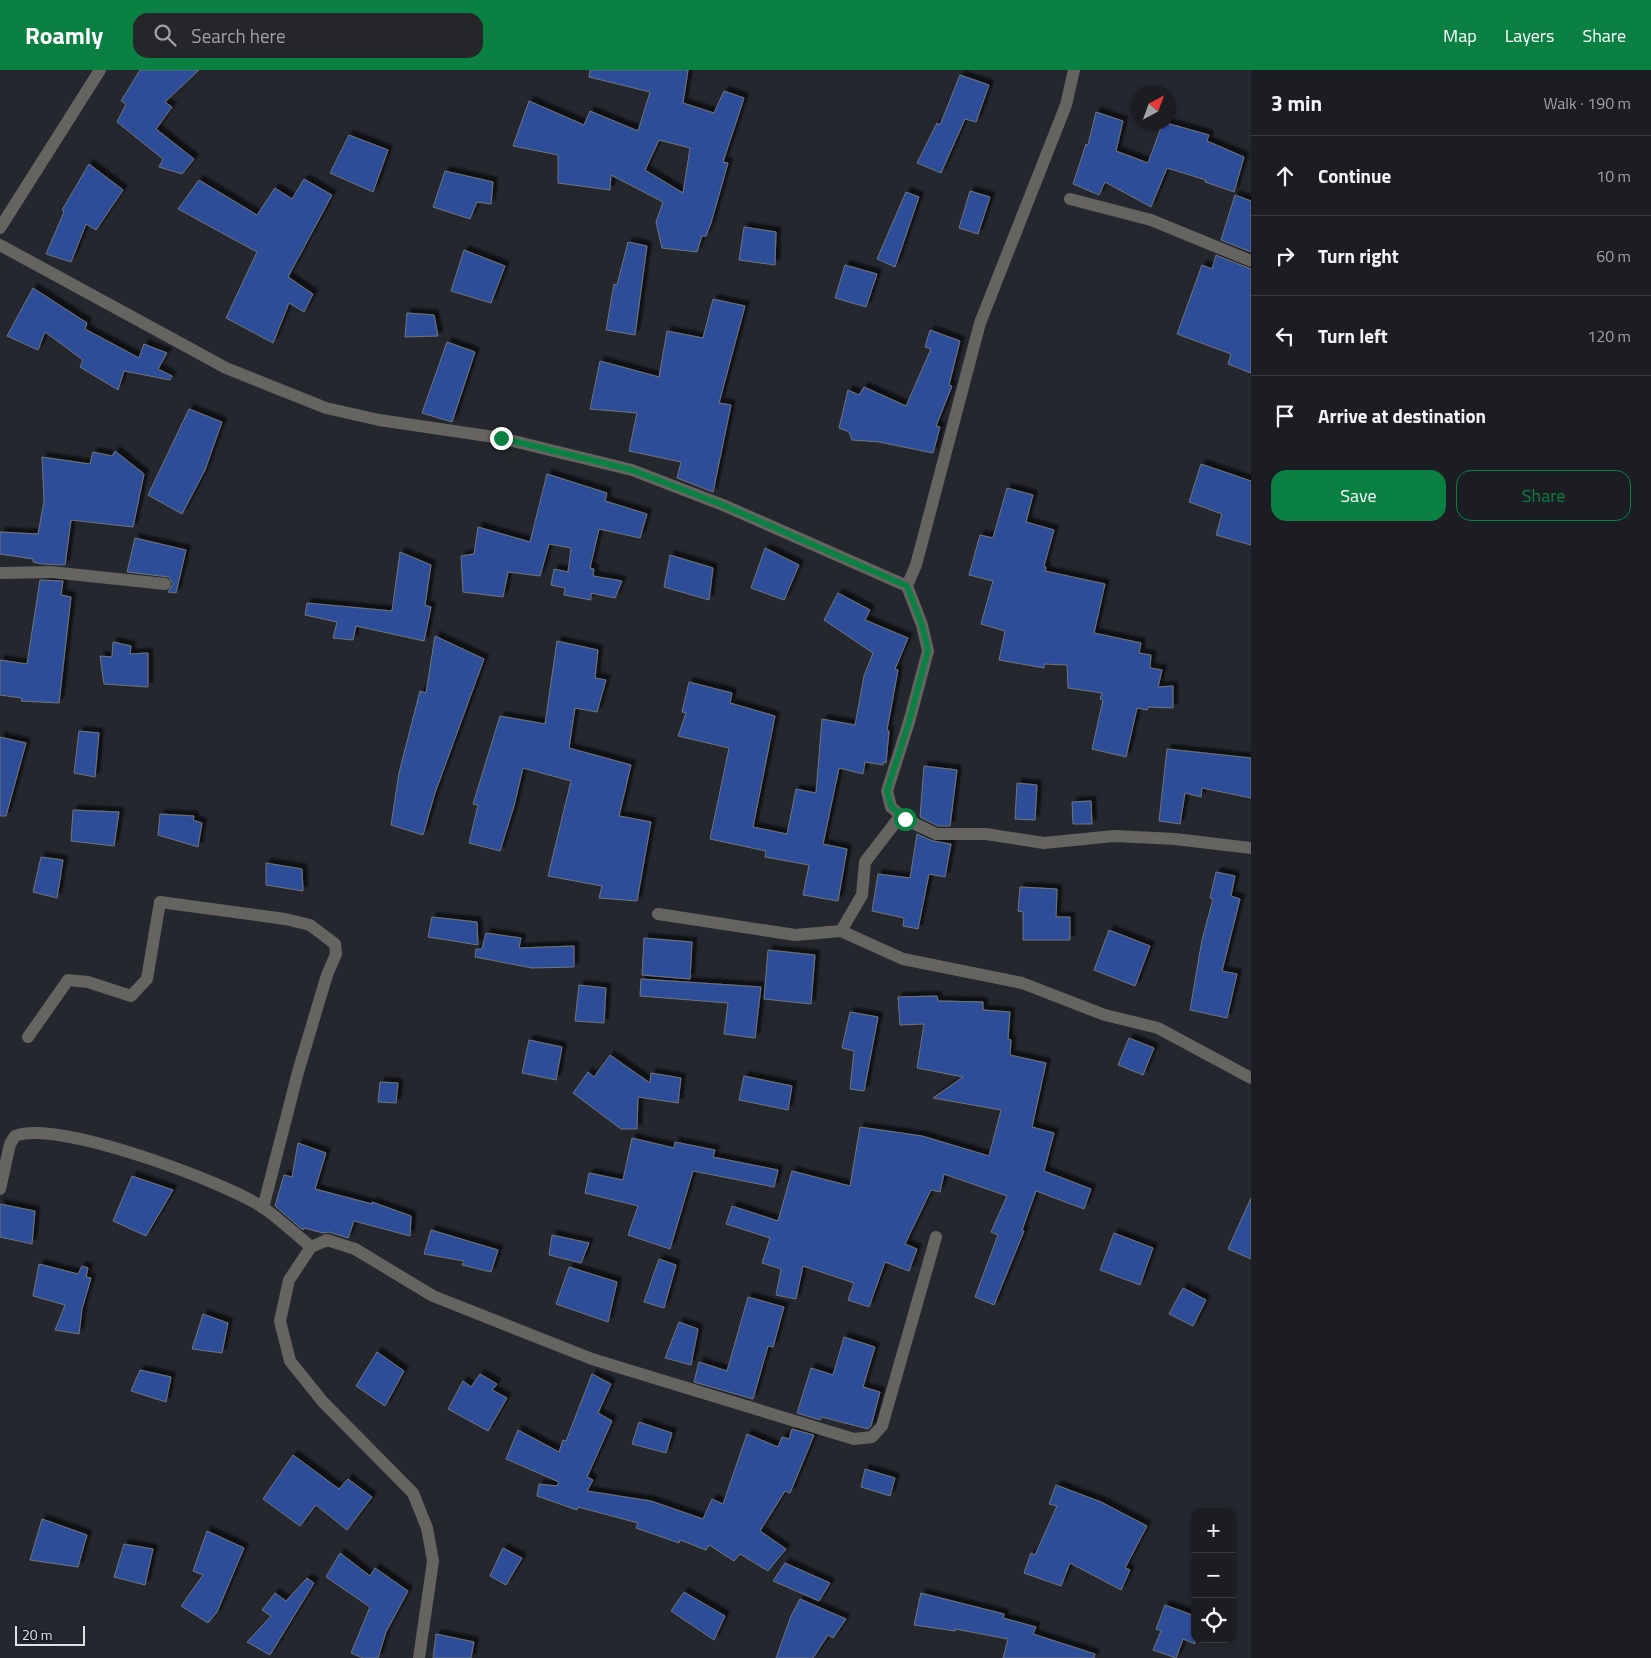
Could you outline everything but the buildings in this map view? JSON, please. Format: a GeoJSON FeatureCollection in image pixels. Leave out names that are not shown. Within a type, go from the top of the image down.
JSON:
{"type":"FeatureCollection","features":[{"type":"Feature","properties":{"kind":"street"},"geometry":{"type":"LineString","coordinates":[[0,228],[100,70]]}},
{"type":"Feature","properties":{"kind":"street"},"geometry":{"type":"LineString","coordinates":[[1074,70],[1066,105],[980,324],[916,565],[907,586],[922,625],[928,650],[909,722],[887,791],[891,806],[901,815],[936,834],[986,834],[1044,843],[1114,836],[1176,839],[1251,848]]}},
{"type":"Feature","properties":{"kind":"street"},"geometry":{"type":"LineString","coordinates":[[1070,199],[1151,220],[1251,261]]}},
{"type":"Feature","properties":{"kind":"street"},"geometry":{"type":"LineString","coordinates":[[0,245],[226,368],[326,408],[379,420],[501,438],[632,470],[723,505],[907,586]]}},
{"type":"Feature","properties":{"kind":"street"},"geometry":{"type":"LineString","coordinates":[[0,573],[51,572],[165,584]]}},
{"type":"Feature","properties":{"kind":"street"},"geometry":{"type":"LineString","coordinates":[[841,932],[862,895],[865,862],[901,815]]}},
{"type":"Feature","properties":{"kind":"street"},"geometry":{"type":"LineString","coordinates":[[28,1037],[68,980],[88,982],[131,996],[147,979],[160,902],[285,919],[310,925],[325,935],[335,944],[336,954],[327,975],[298,1072],[263,1208]]}},
{"type":"Feature","properties":{"kind":"street"},"geometry":{"type":"LineString","coordinates":[[658,914],[795,935],[841,932],[903,959],[1022,983],[1105,1015],[1158,1028],[1251,1078]]}},
{"type":"Feature","properties":{"kind":"street"},"geometry":{"type":"LineString","coordinates":[[0,1188],[10,1144],[15,1136],[39,1132],[118,1149],[179,1168],[263,1208],[311,1247]]}},
{"type":"Feature","properties":{"kind":"street"},"geometry":{"type":"LineString","coordinates":[[419,1658],[433,1561],[426,1528],[413,1493],[323,1402],[290,1361],[280,1321],[289,1280],[311,1247],[327,1240],[355,1249],[432,1296],[583,1355],[854,1439],[872,1437],[882,1426],[936,1237]]}},
{"type":"Feature","properties":{"kind":"route"},"geometry":{"type":"LineString","coordinates":[[501,438],[632,470],[723,505],[907,586],[922,625],[928,650],[909,722],[887,791],[891,806],[905,819]]}}]}
